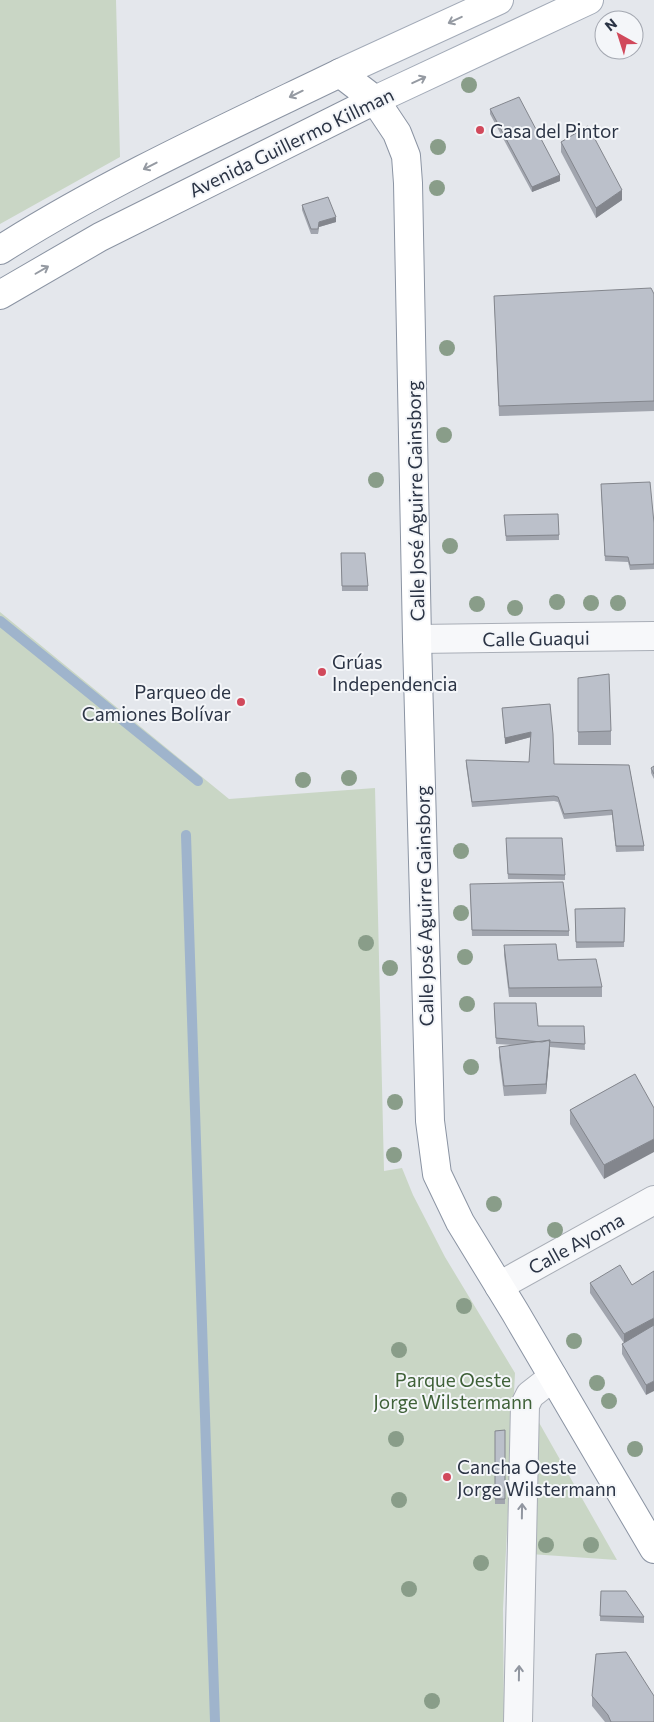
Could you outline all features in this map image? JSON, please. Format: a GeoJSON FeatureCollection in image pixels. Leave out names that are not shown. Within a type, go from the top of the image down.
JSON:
{"type":"FeatureCollection","features":[{"type":"Feature","properties":{"kind":"main road"},"geometry":{"type":"LineString","coordinates":[[0,250],[106,189],[196,142],[499,0]]}},
{"type":"Feature","properties":{"kind":"main road","name":"Avenida Guillermo Killman"},"geometry":{"type":"LineString","coordinates":[[0,295],[100,236],[375,100],[589,0]]}},
{"type":"Feature","properties":{"kind":"main road","name":"Calle José Aguirre Gainsborg"},"geometry":{"type":"LineString","coordinates":[[340,73],[375,100],[397,133],[406,156],[430,1120],[437,1174],[460,1222],[654,1549]]}},
{"type":"Feature","properties":{"kind":"street","name":"Calle Guaqui"},"geometry":{"type":"LineString","coordinates":[[417,639],[654,636]]}},
{"type":"Feature","properties":{"kind":"street","name":"Calle Ayoma"},"geometry":{"type":"LineString","coordinates":[[499,1286],[654,1200]]}},
{"type":"Feature","properties":{"kind":"street"},"geometry":{"type":"LineString","coordinates":[[518,1722],[525,1405],[530,1395],[552,1377]]}},
{"type":"Feature","properties":{"kind":"green space"},"geometry":{"type":"Polygon","coordinates":[[[0,0],[116,0],[120,157],[0,224],[0,0]]]}},
{"type":"Feature","properties":{"kind":"green space"},"geometry":{"type":"Polygon","coordinates":[[[0,612],[229,799],[375,788],[384,1171],[402,1168],[413,1195],[445,1257],[515,1373],[503,1609],[504,1722],[0,1722],[0,612]]]}},
{"type":"Feature","properties":{"kind":"green space","name":"Parque Oeste Jorge Wilstermann"},"geometry":{"type":"Polygon","coordinates":[[[537,1419],[617,1560],[530,1554],[537,1419]]]}},
{"type":"Feature","properties":{"kind":"building"},"geometry":{"type":"Polygon","coordinates":[[[519,97],[560,175],[532,187],[490,109],[519,97]]]}},
{"type":"Feature","properties":{"kind":"building"},"geometry":{"type":"Polygon","coordinates":[[[588,126],[622,190],[596,208],[561,142],[588,126]]]}},
{"type":"Feature","properties":{"kind":"building"},"geometry":{"type":"Polygon","coordinates":[[[328,197],[336,217],[319,222],[318,229],[311,229],[302,205],[328,197]]]}},
{"type":"Feature","properties":{"kind":"building"},"geometry":{"type":"Polygon","coordinates":[[[651,288],[654,294],[654,401],[499,406],[494,296],[651,288]]]}},
{"type":"Feature","properties":{"kind":"building"},"geometry":{"type":"Polygon","coordinates":[[[650,482],[654,523],[654,564],[630,565],[628,557],[605,556],[601,484],[650,482]]]}},
{"type":"Feature","properties":{"kind":"building"},"geometry":{"type":"Polygon","coordinates":[[[558,514],[559,535],[506,536],[504,515],[558,514]]]}},
{"type":"Feature","properties":{"kind":"building"},"geometry":{"type":"Polygon","coordinates":[[[341,553],[365,553],[368,586],[342,586],[341,553]]]}},
{"type":"Feature","properties":{"kind":"building"},"geometry":{"type":"Polygon","coordinates":[[[609,674],[611,731],[578,732],[578,678],[609,674]]]}},
{"type":"Feature","properties":{"kind":"building"},"geometry":{"type":"Polygon","coordinates":[[[550,704],[554,764],[629,765],[644,846],[616,846],[612,810],[564,814],[558,797],[554,796],[472,802],[466,760],[529,762],[531,732],[505,738],[502,708],[550,704]]]}},
{"type":"Feature","properties":{"kind":"building"},"geometry":{"type":"Polygon","coordinates":[[[506,838],[562,838],[565,875],[508,874],[506,838]]]}},
{"type":"Feature","properties":{"kind":"building"},"geometry":{"type":"Polygon","coordinates":[[[563,882],[569,931],[472,930],[470,884],[563,882]]]}},
{"type":"Feature","properties":{"kind":"building"},"geometry":{"type":"Polygon","coordinates":[[[625,908],[624,942],[576,942],[575,909],[625,908]]]}},
{"type":"Feature","properties":{"kind":"building"},"geometry":{"type":"Polygon","coordinates":[[[556,944],[558,960],[596,959],[602,987],[509,988],[504,945],[556,944]]]}},
{"type":"Feature","properties":{"kind":"building"},"geometry":{"type":"Polygon","coordinates":[[[494,1003],[536,1003],[538,1026],[584,1026],[585,1044],[549,1042],[550,1040],[542,1042],[496,1038],[494,1003]]]}},
{"type":"Feature","properties":{"kind":"building"},"geometry":{"type":"Polygon","coordinates":[[[550,1040],[546,1084],[504,1086],[499,1047],[550,1040]]]}},
{"type":"Feature","properties":{"kind":"building"},"geometry":{"type":"Polygon","coordinates":[[[635,1074],[654,1108],[654,1139],[604,1165],[570,1110],[635,1074]]]}},
{"type":"Feature","properties":{"kind":"building"},"geometry":{"type":"Polygon","coordinates":[[[620,1265],[632,1285],[654,1271],[654,1318],[624,1334],[590,1283],[620,1265]]]}},
{"type":"Feature","properties":{"kind":"building"},"geometry":{"type":"Polygon","coordinates":[[[654,1325],[654,1381],[646,1385],[622,1344],[654,1325]]]}},
{"type":"Feature","properties":{"kind":"building"},"geometry":{"type":"Polygon","coordinates":[[[505,1430],[505,1499],[495,1499],[495,1431],[505,1430]]]}},
{"type":"Feature","properties":{"kind":"building"},"geometry":{"type":"Polygon","coordinates":[[[601,1591],[626,1591],[644,1617],[600,1616],[601,1591]]]}},
{"type":"Feature","properties":{"kind":"building"},"geometry":{"type":"Polygon","coordinates":[[[626,1652],[654,1696],[654,1722],[611,1722],[608,1715],[592,1696],[596,1654],[626,1652]]]}},
{"type":"Feature","properties":{"kind":"waterway"},"geometry":{"type":"LineString","coordinates":[[0,621],[198,781]]}},
{"type":"Feature","properties":{"kind":"waterway"},"geometry":{"type":"LineString","coordinates":[[186,835],[215,1722]]}},
{"type":"Feature","properties":{"kind":"place","name":"Casa del Pintor"},"geometry":{"type":"Point","coordinates":[480,130]}},
{"type":"Feature","properties":{"kind":"place","name":"Grúas Independencia"},"geometry":{"type":"Point","coordinates":[322,672]}},
{"type":"Feature","properties":{"kind":"place","name":"Parqueo de Camiones Bolívar"},"geometry":{"type":"Point","coordinates":[241,702]}},
{"type":"Feature","properties":{"kind":"place","name":"Cancha Oeste Jorge Wilstermann"},"geometry":{"type":"Point","coordinates":[447,1477]}}]}
